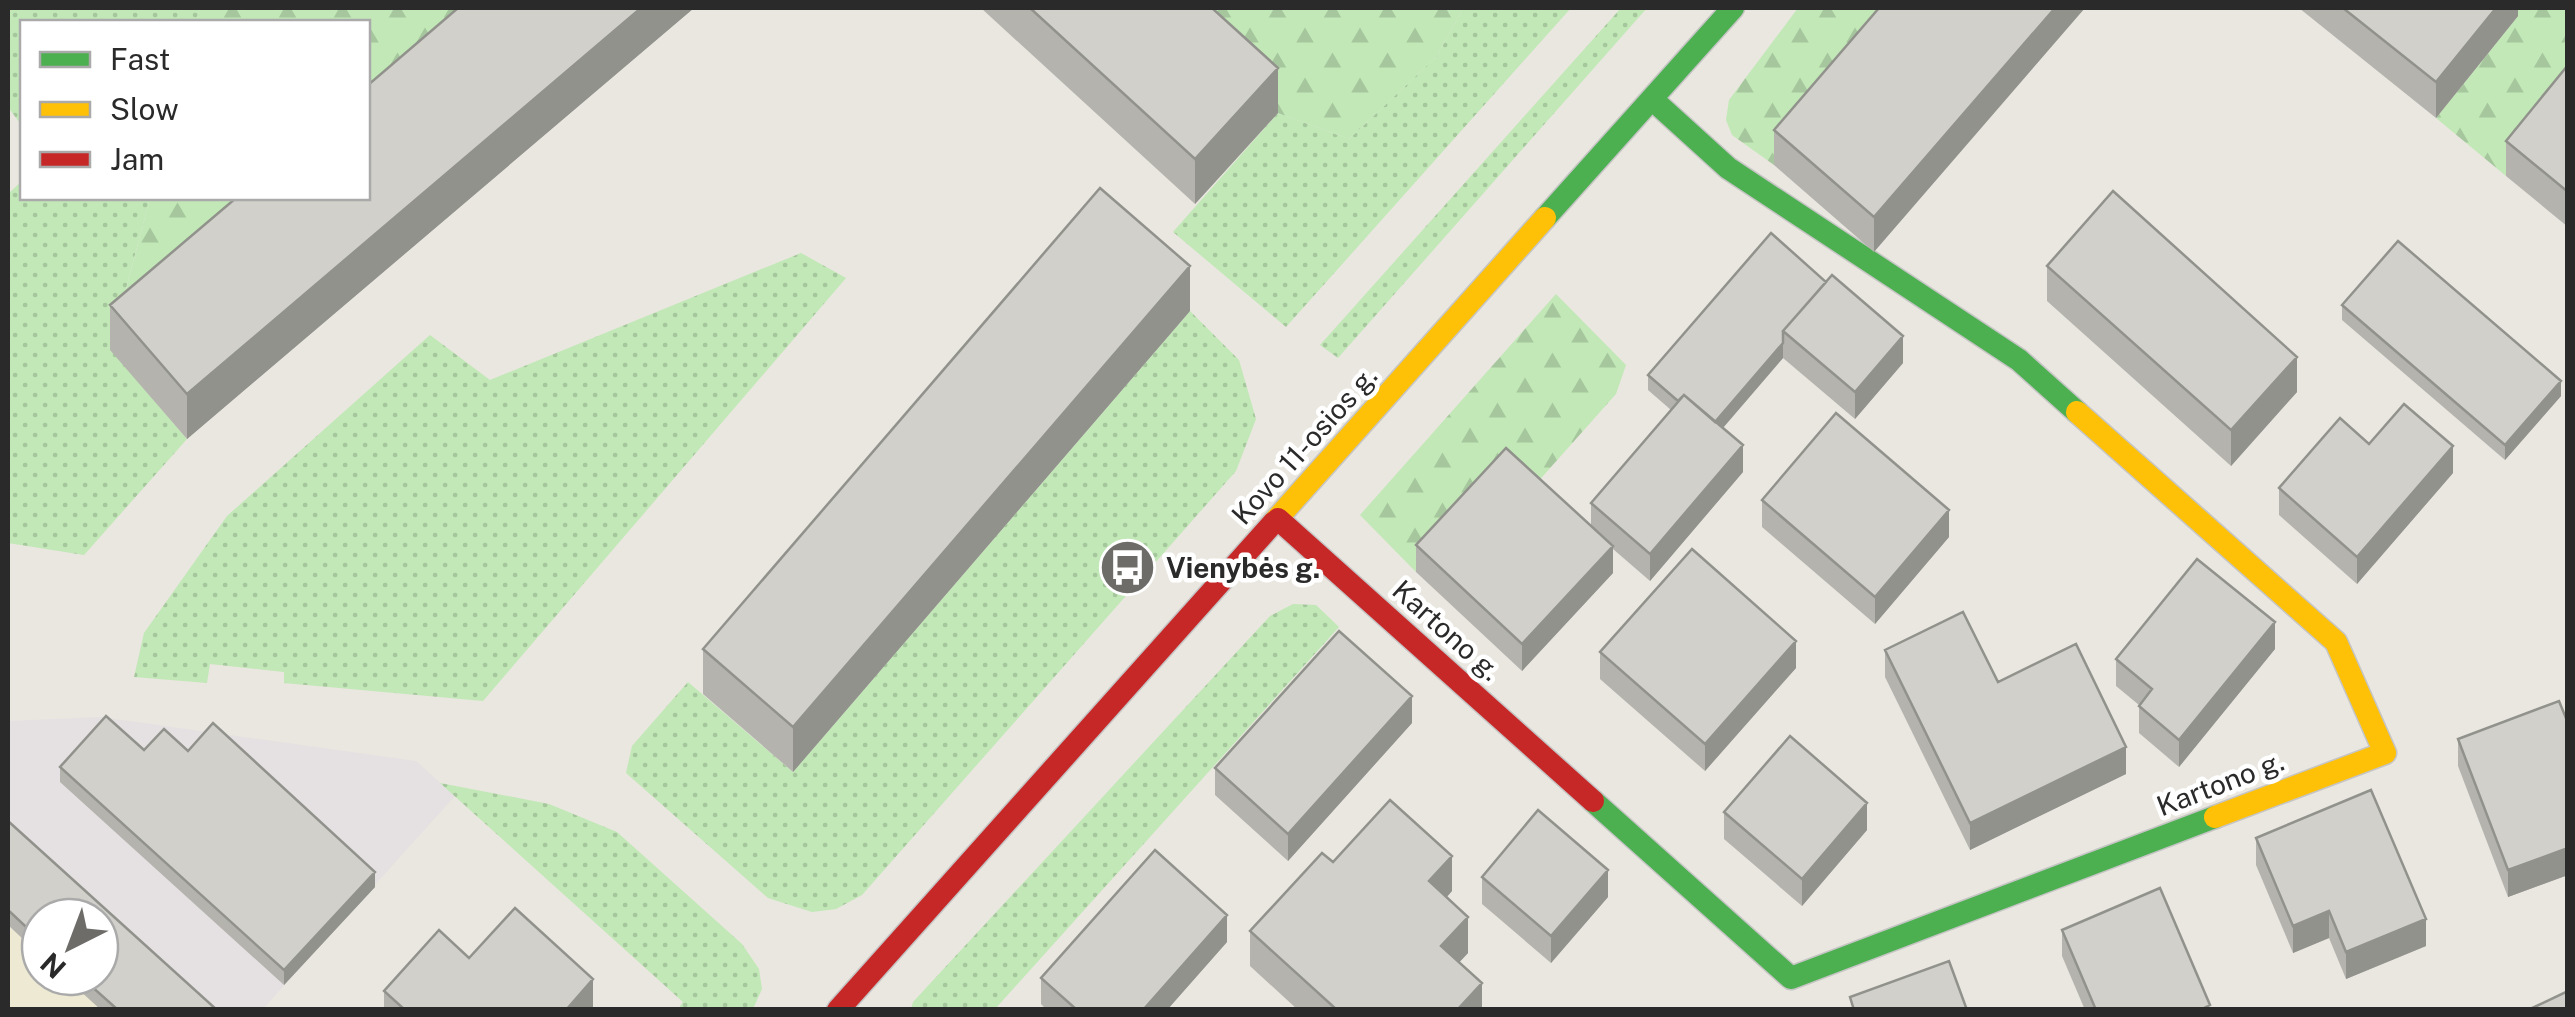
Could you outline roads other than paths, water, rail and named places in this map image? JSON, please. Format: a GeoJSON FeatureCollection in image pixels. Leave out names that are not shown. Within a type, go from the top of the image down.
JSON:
{"type":"FeatureCollection","features":[{"type":"Feature","properties":{"kind":"street","name":"Kovo 11-osios g."},"geometry":{"type":"LineString","coordinates":[[838,1010],[1733,8]]}},
{"type":"Feature","properties":{"kind":"street","name":"Kartono g."},"geometry":{"type":"LineString","coordinates":[[1278,518],[1790,978],[2385,753],[2336,642],[2018,360],[1728,168],[1653,100]]}},
{"type":"Feature","properties":{"kind":"place","name":"Vienybės g."},"geometry":{"type":"Point","coordinates":[1127,567]}}]}
